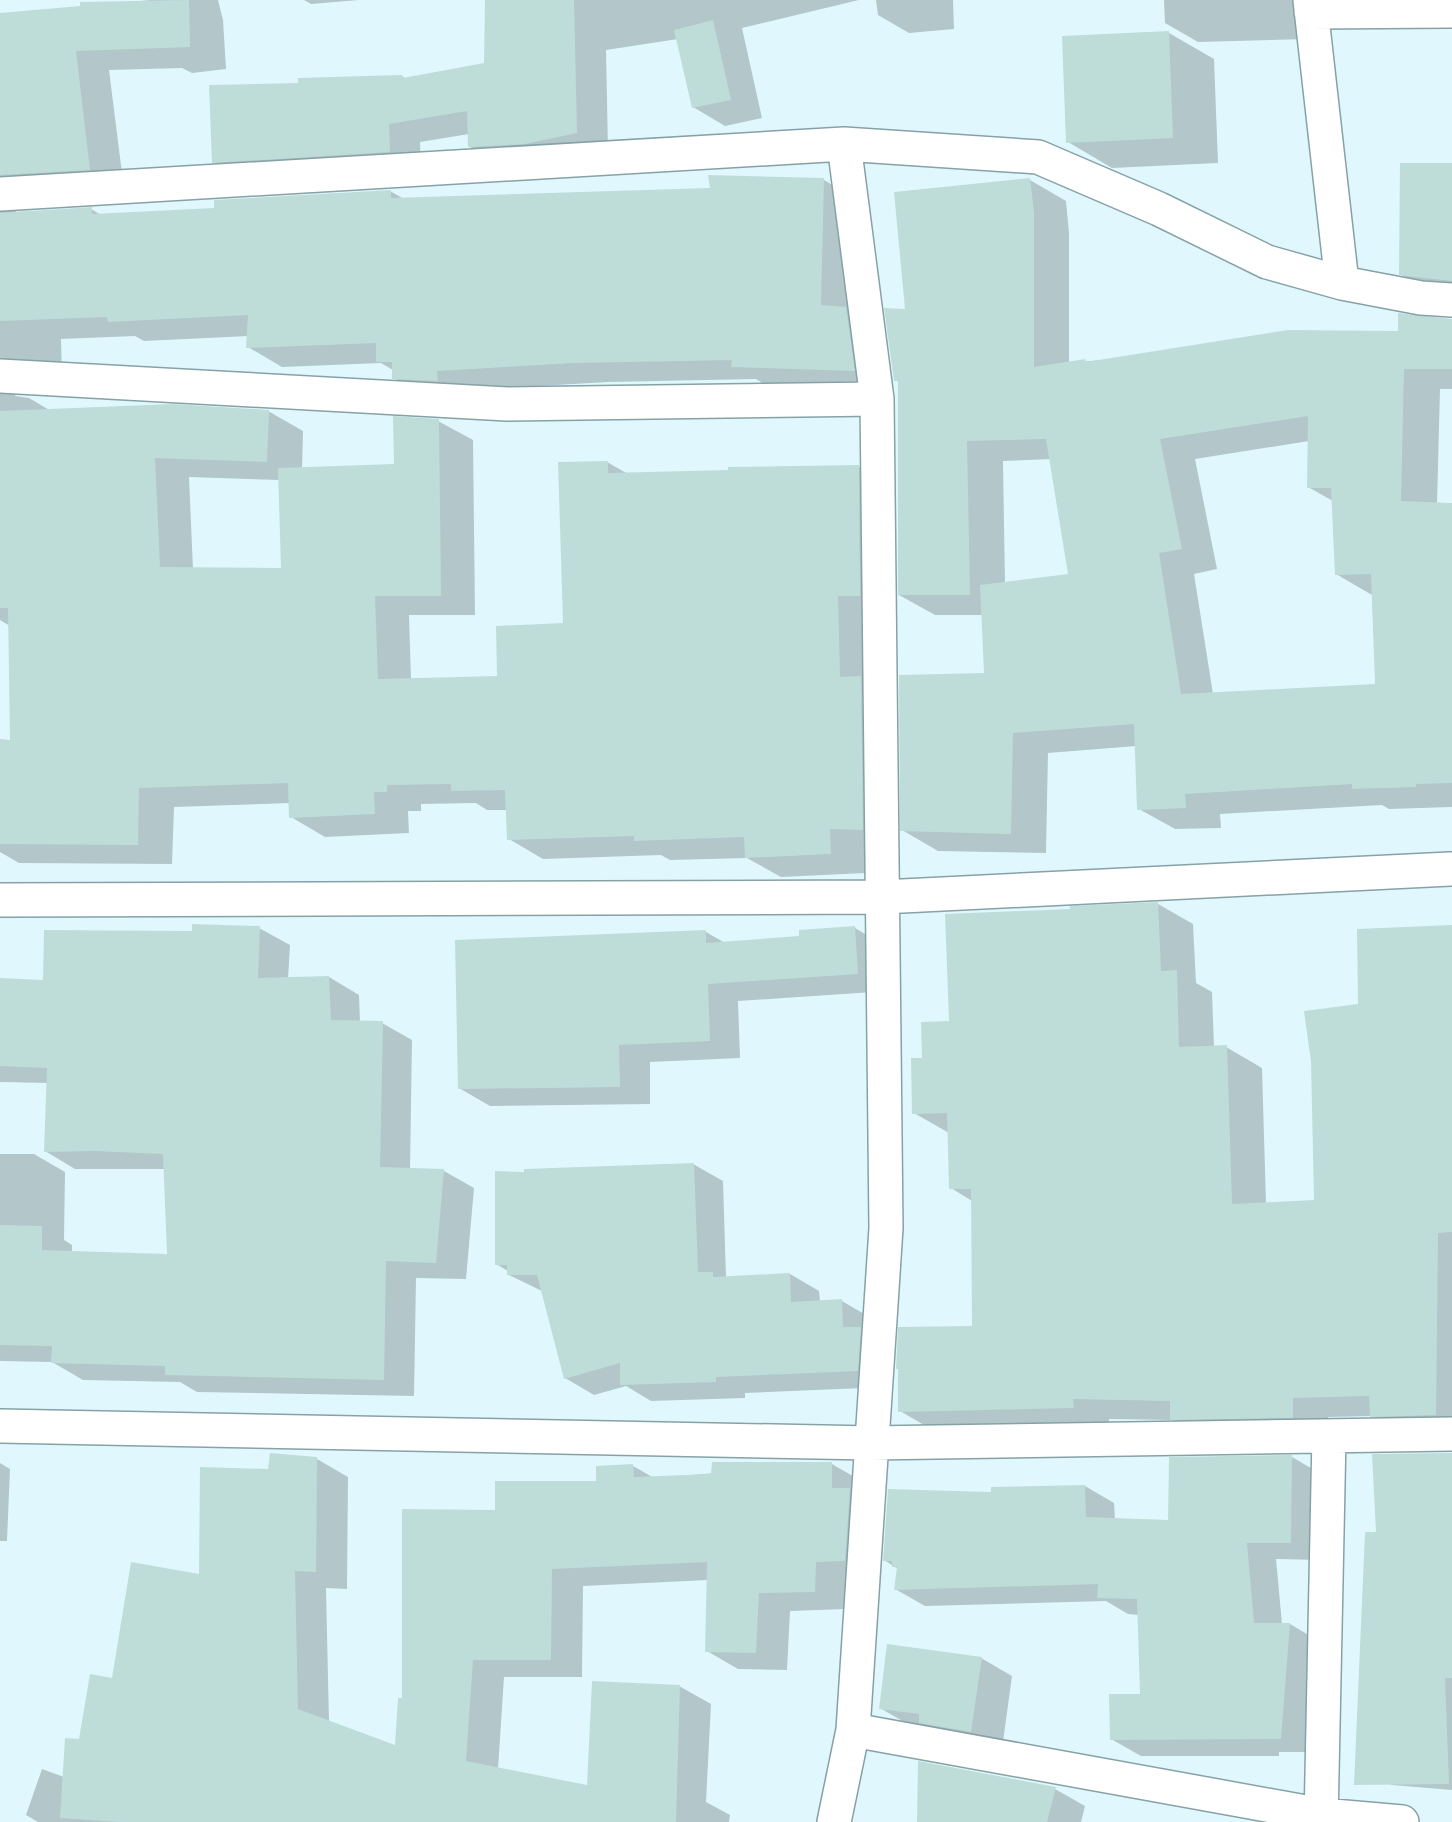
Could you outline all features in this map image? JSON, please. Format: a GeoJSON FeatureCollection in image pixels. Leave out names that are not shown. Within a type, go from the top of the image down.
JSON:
{"type":"FeatureCollection","features":[{"type":"Feature","properties":{"kind":"street"},"geometry":{"type":"LineString","coordinates":[[1342,283],[1311,6],[1452,11]]}},
{"type":"Feature","properties":{"kind":"street"},"geometry":{"type":"LineString","coordinates":[[834,1822],[853,1730],[886,1228],[877,399],[844,144]]}},
{"type":"Feature","properties":{"kind":"street"},"geometry":{"type":"LineString","coordinates":[[0,194],[844,144],[1038,157],[1159,209],[1267,262],[1342,283],[1421,298],[1452,300]]}},
{"type":"Feature","properties":{"kind":"street"},"geometry":{"type":"LineString","coordinates":[[0,376],[507,404],[877,399]]}},
{"type":"Feature","properties":{"kind":"street"},"geometry":{"type":"LineString","coordinates":[[0,900],[882,897],[1450,869]]}},
{"type":"Feature","properties":{"kind":"street"},"geometry":{"type":"LineString","coordinates":[[0,1426],[871,1443],[1452,1434]]}},
{"type":"Feature","properties":{"kind":"street"},"geometry":{"type":"LineString","coordinates":[[1321,1818],[1329,1436]]}},
{"type":"Feature","properties":{"kind":"street"},"geometry":{"type":"LineString","coordinates":[[853,1730],[1321,1818],[1402,1822]]}},
{"type":"Feature","properties":{"kind":"building"},"geometry":{"type":"Polygon","coordinates":[[[189,0],[190,47],[76,51],[90,170],[0,175],[0,13],[80,6],[80,2],[189,0]]]}},
{"type":"Feature","properties":{"kind":"building"},"geometry":{"type":"Polygon","coordinates":[[[485,0],[574,0],[577,133],[525,144],[468,147],[467,111],[389,124],[390,152],[212,163],[209,85],[298,83],[298,78],[402,75],[403,78],[484,63],[485,0]]]}},
{"type":"Feature","properties":{"kind":"building"},"geometry":{"type":"Polygon","coordinates":[[[713,20],[731,100],[692,108],[674,30],[713,20]]]}},
{"type":"Feature","properties":{"kind":"building"},"geometry":{"type":"Polygon","coordinates":[[[1169,31],[1173,138],[1066,143],[1062,36],[1169,31]]]}},
{"type":"Feature","properties":{"kind":"building"},"geometry":{"type":"Polygon","coordinates":[[[1400,163],[1452,163],[1452,281],[1399,275],[1400,163]]]}},
{"type":"Feature","properties":{"kind":"building"},"geometry":{"type":"Polygon","coordinates":[[[708,175],[824,178],[821,305],[846,307],[855,371],[731,367],[732,360],[573,363],[437,371],[438,381],[392,379],[392,362],[376,362],[376,343],[246,348],[248,315],[108,322],[107,317],[0,321],[0,213],[92,207],[92,214],[214,208],[214,200],[391,190],[391,198],[710,188],[708,175]]]}},
{"type":"Feature","properties":{"kind":"building"},"geometry":{"type":"Polygon","coordinates":[[[1030,178],[1034,212],[1034,367],[1085,359],[1086,362],[1288,330],[1398,331],[1398,313],[1452,319],[1452,369],[1404,369],[1401,501],[1452,503],[1452,783],[1416,784],[1416,787],[1352,789],[1352,784],[1185,794],[1186,808],[1137,810],[1134,724],[1013,733],[1011,834],[900,831],[899,675],[984,673],[980,585],[1068,574],[1046,439],[967,441],[970,595],[898,595],[898,381],[894,381],[884,308],[905,309],[894,192],[1030,178]],[[1308,416],[1160,439],[1182,549],[1159,553],[1181,694],[1375,684],[1371,574],[1335,575],[1331,488],[1307,488],[1308,416]]]}},
{"type":"Feature","properties":{"kind":"building"},"geometry":{"type":"Polygon","coordinates":[[[173,404],[269,410],[267,462],[155,458],[160,567],[281,568],[278,468],[394,464],[393,416],[439,419],[441,596],[375,596],[378,679],[497,676],[496,626],[563,623],[558,462],[608,461],[608,473],[728,470],[728,467],[859,465],[860,596],[838,596],[840,677],[861,676],[863,830],[830,829],[831,854],[745,858],[744,837],[634,841],[634,836],[507,840],[505,790],[451,791],[451,784],[387,785],[387,792],[374,792],[375,814],[289,818],[288,783],[139,788],[138,845],[0,844],[0,739],[10,740],[8,608],[0,608],[0,411],[173,404]]]}},
{"type":"Feature","properties":{"kind":"building"},"geometry":{"type":"Polygon","coordinates":[[[1158,902],[1161,971],[1177,970],[1179,1047],[1227,1045],[1232,1204],[1314,1200],[1311,1062],[1304,1011],[1358,1004],[1357,929],[1452,925],[1452,1232],[1438,1233],[1436,1415],[1370,1417],[1369,1396],[1293,1398],[1293,1418],[1170,1420],[1170,1401],[1073,1399],[1074,1408],[898,1412],[898,1369],[896,1369],[898,1327],[972,1326],[971,1189],[949,1189],[947,1113],[912,1114],[911,1058],[922,1058],[921,1022],[949,1021],[945,914],[1070,909],[1070,906],[1158,902]]]}},
{"type":"Feature","properties":{"kind":"building"},"geometry":{"type":"Polygon","coordinates":[[[192,924],[260,926],[258,978],[329,976],[331,1020],[383,1021],[380,1167],[444,1169],[436,1263],[386,1261],[384,1380],[165,1375],[165,1366],[51,1363],[52,1346],[0,1345],[0,1225],[42,1226],[42,1250],[167,1254],[163,1154],[94,1151],[44,1152],[47,1068],[0,1066],[0,978],[43,980],[44,930],[192,931],[192,924]]]}},
{"type":"Feature","properties":{"kind":"building"},"geometry":{"type":"Polygon","coordinates":[[[855,926],[858,974],[708,984],[710,1041],[619,1045],[620,1087],[458,1089],[455,940],[706,930],[706,943],[799,936],[799,930],[855,926]]]}},
{"type":"Feature","properties":{"kind":"building"},"geometry":{"type":"Polygon","coordinates":[[[694,1163],[698,1272],[713,1272],[713,1277],[790,1273],[791,1302],[842,1299],[843,1327],[861,1327],[858,1371],[716,1377],[716,1382],[620,1385],[620,1363],[564,1379],[537,1275],[507,1275],[507,1265],[495,1265],[495,1171],[524,1172],[524,1169],[694,1163]]]}},
{"type":"Feature","properties":{"kind":"building"},"geometry":{"type":"Polygon","coordinates":[[[270,1453],[317,1457],[316,1572],[295,1571],[298,1709],[395,1745],[398,1698],[402,1698],[402,1509],[495,1510],[495,1481],[596,1481],[596,1466],[633,1464],[634,1477],[711,1474],[712,1462],[832,1462],[832,1488],[850,1488],[845,1561],[816,1562],[815,1592],[759,1593],[756,1653],[705,1652],[707,1562],[552,1569],[551,1660],[473,1660],[466,1761],[587,1785],[592,1681],[680,1685],[676,1822],[120,1822],[60,1818],[65,1738],[79,1739],[90,1674],[112,1678],[131,1562],[199,1574],[200,1467],[268,1469],[270,1453]]]}},
{"type":"Feature","properties":{"kind":"building"},"geometry":{"type":"Polygon","coordinates":[[[1452,1453],[1452,1678],[1445,1678],[1449,1784],[1354,1785],[1365,1532],[1376,1532],[1372,1454],[1452,1453]]]}},
{"type":"Feature","properties":{"kind":"building"},"geometry":{"type":"Polygon","coordinates":[[[1292,1455],[1291,1543],[1247,1543],[1254,1623],[1290,1623],[1281,1739],[1110,1740],[1109,1694],[1140,1694],[1137,1599],[1097,1598],[1098,1584],[894,1590],[897,1567],[892,1567],[892,1561],[883,1561],[888,1489],[991,1492],[991,1487],[1085,1485],[1086,1517],[1168,1520],[1169,1457],[1292,1455]]]}},
{"type":"Feature","properties":{"kind":"building"},"geometry":{"type":"Polygon","coordinates":[[[887,1644],[982,1657],[971,1732],[919,1723],[919,1714],[879,1709],[887,1644]]]}},
{"type":"Feature","properties":{"kind":"building"},"geometry":{"type":"Polygon","coordinates":[[[918,1761],[1056,1787],[1047,1822],[917,1822],[918,1761]]]}}]}
